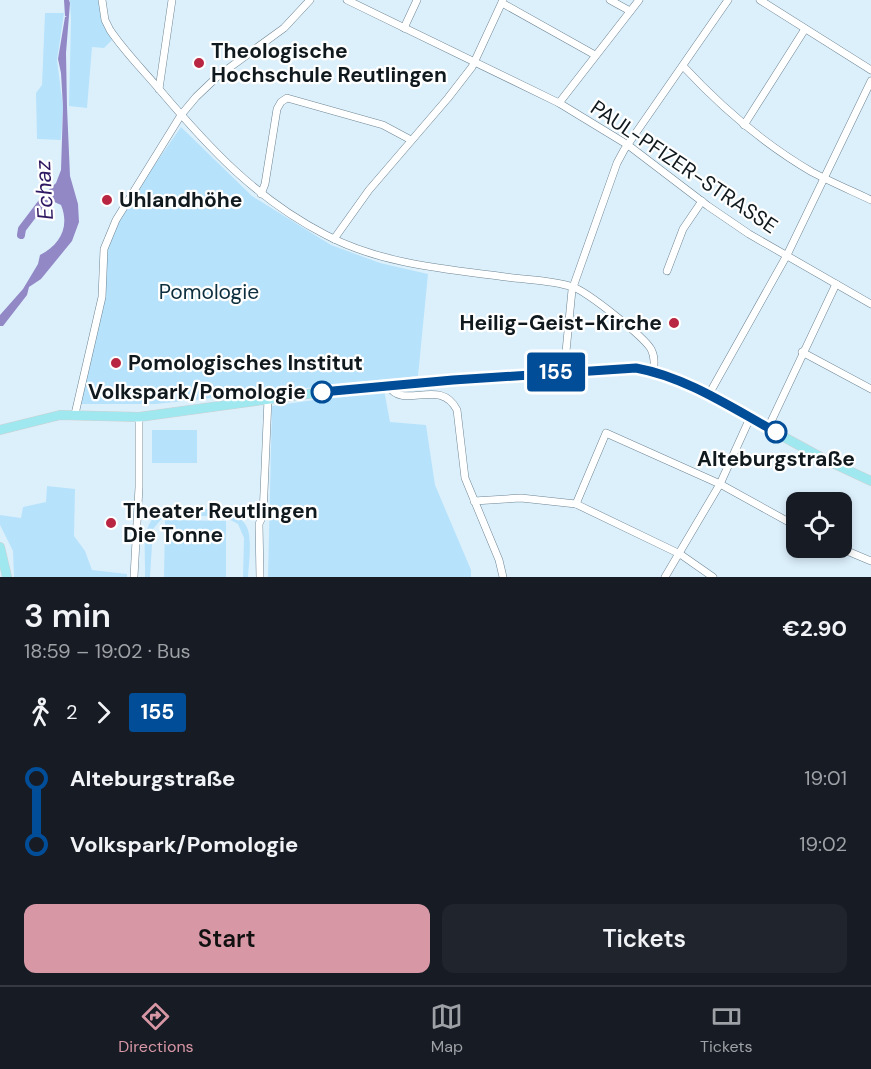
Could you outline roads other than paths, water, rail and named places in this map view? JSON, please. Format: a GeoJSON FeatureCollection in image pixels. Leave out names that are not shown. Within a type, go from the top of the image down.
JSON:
{"type":"FeatureCollection","features":[{"type":"Feature","properties":{"kind":"main road"},"geometry":{"type":"LineString","coordinates":[[0,430],[45,417],[75,414],[139,417],[388,385],[624,367],[653,371],[681,381],[825,460],[871,481]]}},
{"type":"Feature","properties":{"kind":"main road"},"geometry":{"type":"LineString","coordinates":[[0,547],[7,577]]}},
{"type":"Feature","properties":{"kind":"street"},"geometry":{"type":"LineString","coordinates":[[102,0],[105,20],[110,30],[181,115],[227,165],[261,194],[295,217],[334,239],[398,261],[554,282],[573,287],[591,298],[646,343],[654,355],[653,371]]}},
{"type":"Feature","properties":{"kind":"street"},"geometry":{"type":"LineString","coordinates":[[159,88],[172,0]]}},
{"type":"Feature","properties":{"kind":"street"},"geometry":{"type":"LineString","coordinates":[[75,414],[102,297],[104,249],[118,216],[181,115],[205,87],[284,28],[310,0]]}},
{"type":"Feature","properties":{"kind":"street","name":"PAUL-PFIZER-STRASSE"},"geometry":{"type":"LineString","coordinates":[[347,0],[559,103],[628,145],[749,234],[871,304]]}},
{"type":"Feature","properties":{"kind":"street"},"geometry":{"type":"LineString","coordinates":[[404,27],[417,0]]}},
{"type":"Feature","properties":{"kind":"street"},"geometry":{"type":"LineString","coordinates":[[610,0],[630,11]]}},
{"type":"Feature","properties":{"kind":"street"},"geometry":{"type":"LineString","coordinates":[[559,103],[639,0]]}},
{"type":"Feature","properties":{"kind":"street"},"geometry":{"type":"LineString","coordinates":[[564,372],[573,287],[617,163],[728,0]]}},
{"type":"Feature","properties":{"kind":"street"},"geometry":{"type":"LineString","coordinates":[[760,0],[871,70]]}},
{"type":"Feature","properties":{"kind":"street"},"geometry":{"type":"LineString","coordinates":[[334,239],[369,190],[448,98],[474,63],[502,2],[595,55]]}},
{"type":"Feature","properties":{"kind":"street"},"geometry":{"type":"LineString","coordinates":[[744,125],[805,29]]}},
{"type":"Feature","properties":{"kind":"street"},"geometry":{"type":"LineString","coordinates":[[683,66],[714,100],[744,125],[824,177],[871,200]]}},
{"type":"Feature","properties":{"kind":"street"},"geometry":{"type":"LineString","coordinates":[[708,396],[787,255],[871,81]]}},
{"type":"Feature","properties":{"kind":"street"},"geometry":{"type":"LineString","coordinates":[[261,194],[265,184],[278,105],[287,98],[383,125],[411,140]]}},
{"type":"Feature","properties":{"kind":"street"},"geometry":{"type":"LineString","coordinates":[[667,271],[683,230],[702,201]]}},
{"type":"Feature","properties":{"kind":"street"},"geometry":{"type":"LineString","coordinates":[[768,428],[836,284]]}},
{"type":"Feature","properties":{"kind":"street"},"geometry":{"type":"LineString","coordinates":[[802,352],[871,389]]}},
{"type":"Feature","properties":{"kind":"street"},"geometry":{"type":"LineString","coordinates":[[388,385],[392,391],[402,396],[442,395],[452,401],[457,410],[465,478],[499,560],[503,577]]}},
{"type":"Feature","properties":{"kind":"street"},"geometry":{"type":"LineString","coordinates":[[260,577],[259,524],[263,515],[268,399]]}},
{"type":"Feature","properties":{"kind":"street"},"geometry":{"type":"LineString","coordinates":[[134,577],[139,487],[139,417]]}},
{"type":"Feature","properties":{"kind":"street"},"geometry":{"type":"LineString","coordinates":[[665,577],[720,484],[750,418]]}},
{"type":"Feature","properties":{"kind":"street"},"geometry":{"type":"LineString","coordinates":[[576,504],[606,433],[720,484],[786,520]]}},
{"type":"Feature","properties":{"kind":"street"},"geometry":{"type":"LineString","coordinates":[[474,501],[521,498],[576,504],[680,554],[713,577]]}},
{"type":"Feature","properties":{"kind":"street"},"geometry":{"type":"LineString","coordinates":[[852,553],[871,561]]}},
{"type":"Feature","properties":{"kind":"waterway","name":"Echaz"},"geometry":{"type":"LineString","coordinates":[[21,235],[22,229],[44,200]]}},
{"type":"Feature","properties":{"kind":"place","name":"Theologische Hochschule Reutlingen"},"geometry":{"type":"Point","coordinates":[199,63]}},
{"type":"Feature","properties":{"kind":"place","name":"Uhlandhöhe"},"geometry":{"type":"Point","coordinates":[107,200]}},
{"type":"Feature","properties":{"kind":"place","name":"Heilig-Geist-Kirche"},"geometry":{"type":"Point","coordinates":[674,323]}},
{"type":"Feature","properties":{"kind":"place","name":"Pomologisches Institut"},"geometry":{"type":"Point","coordinates":[116,363]}},
{"type":"Feature","properties":{"kind":"place","name":"Volkspark/Pomologie"},"geometry":{"type":"Point","coordinates":[322,392]}},
{"type":"Feature","properties":{"kind":"place","name":"Alteburgstraße"},"geometry":{"type":"Point","coordinates":[776,432]}},
{"type":"Feature","properties":{"kind":"place","name":"Theater Reutlingen Die Tonne"},"geometry":{"type":"Point","coordinates":[111,523]}},
{"type":"Feature","properties":{"kind":"park label","name":"Pomologie"},"geometry":{"type":"Point","coordinates":[209,292]}}]}
